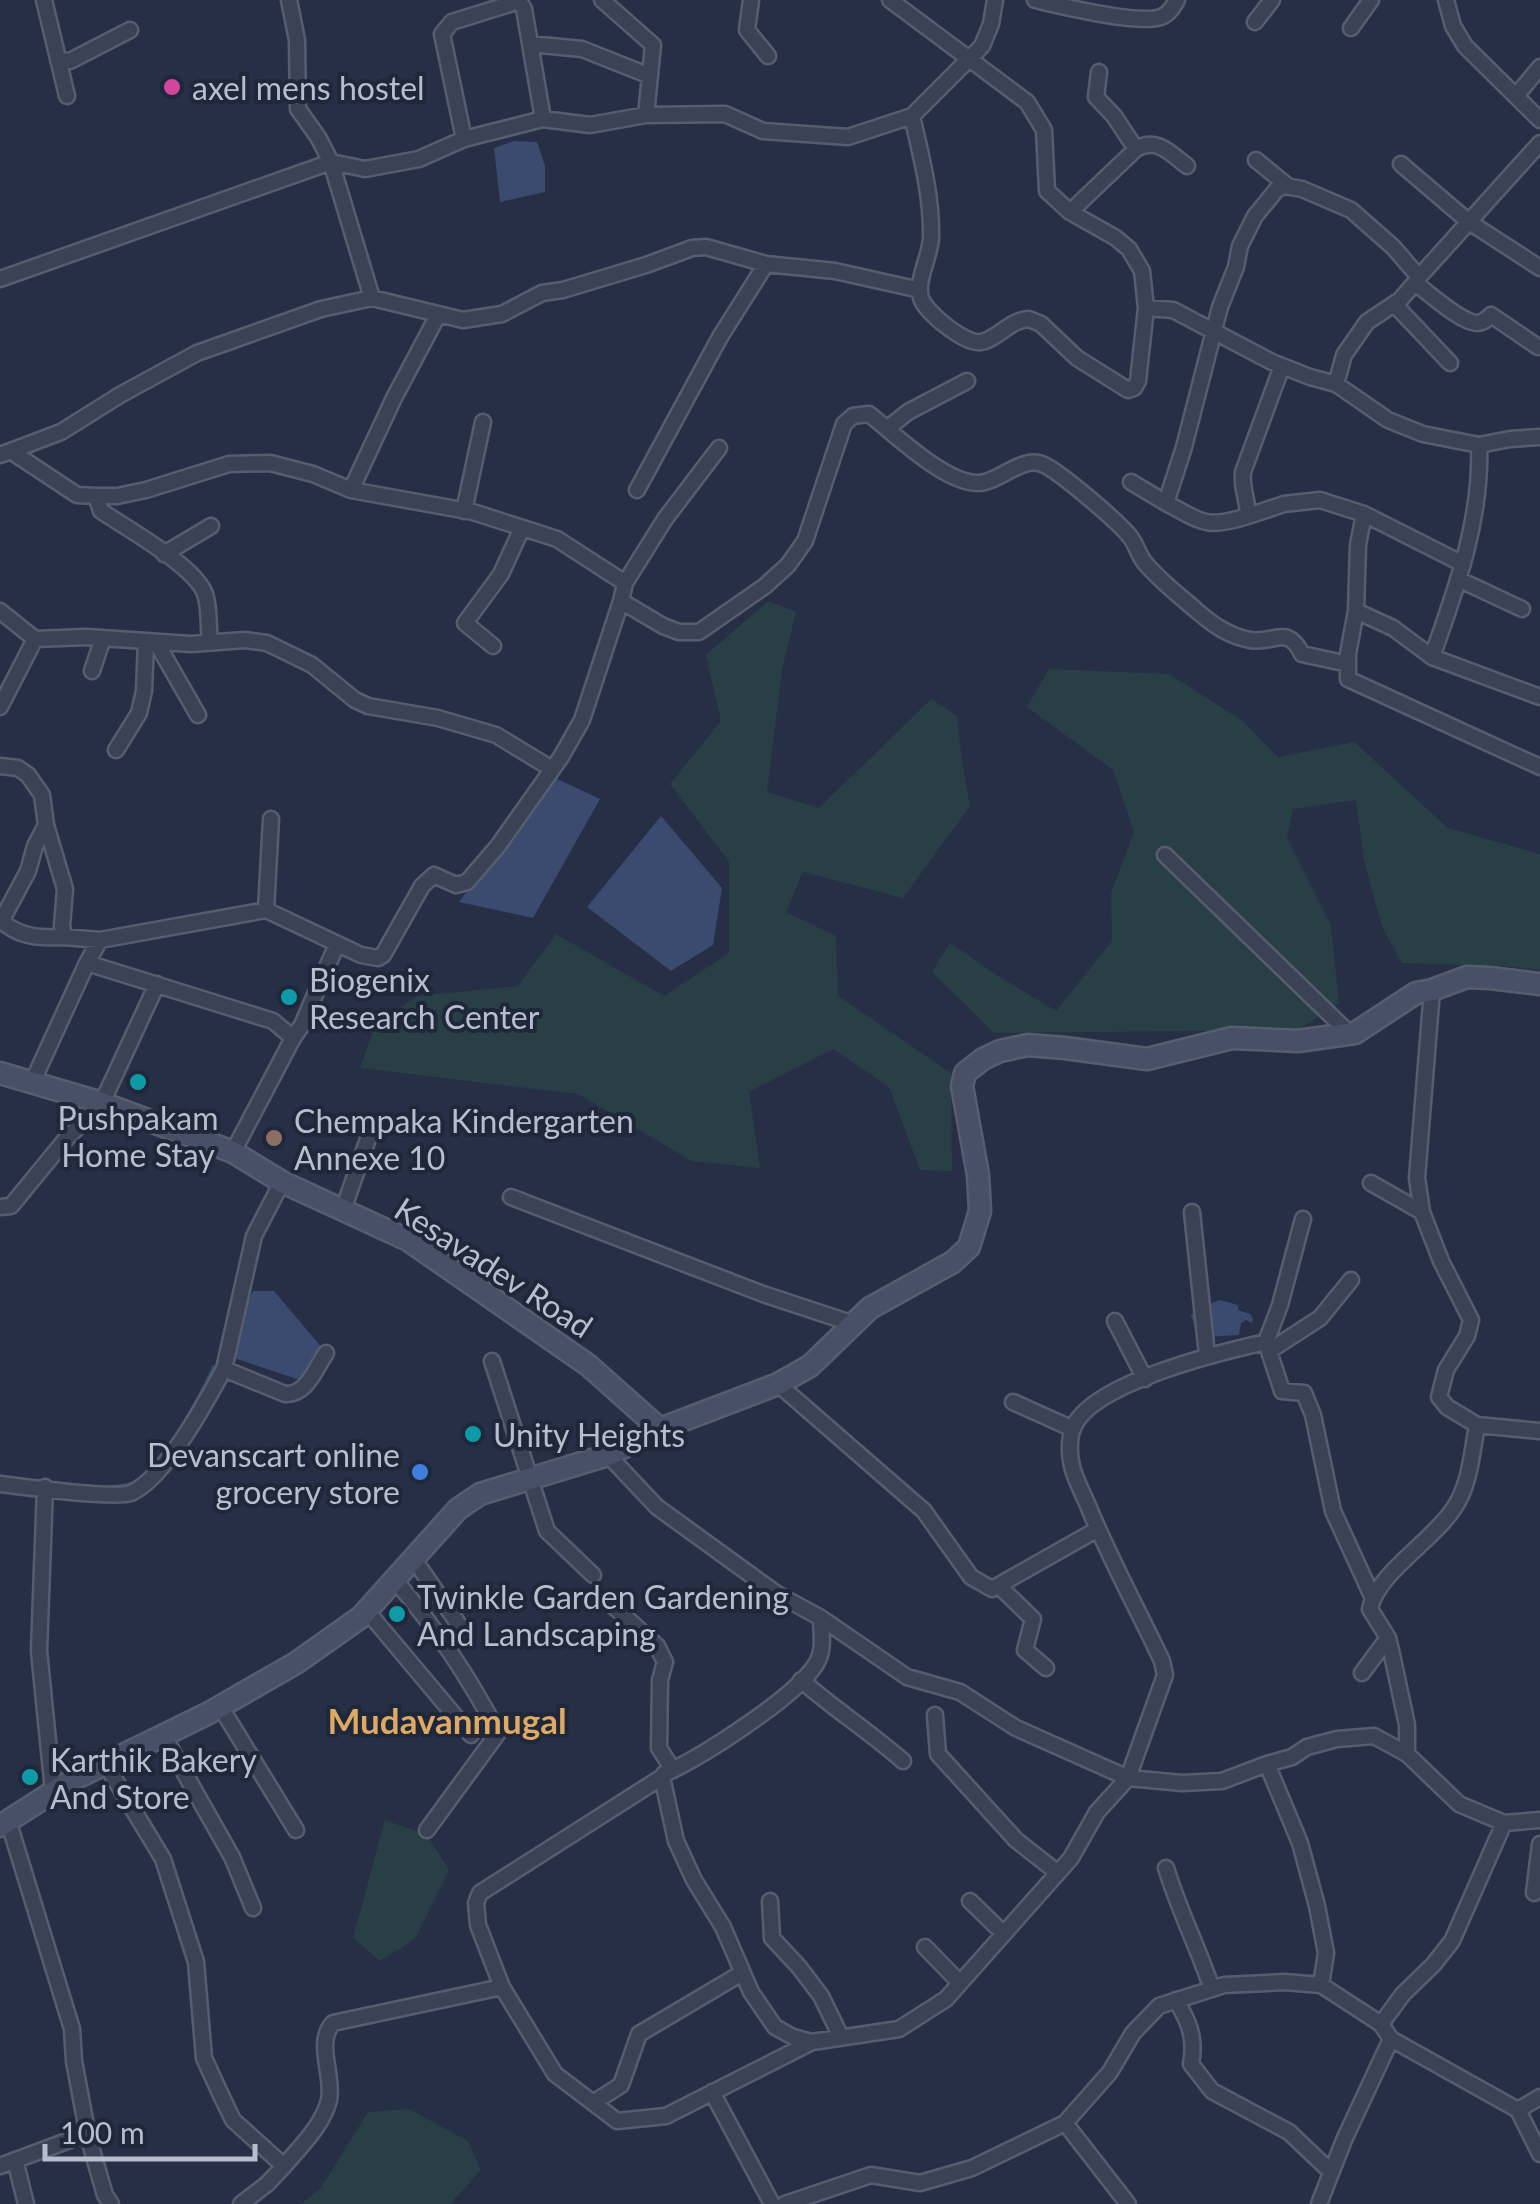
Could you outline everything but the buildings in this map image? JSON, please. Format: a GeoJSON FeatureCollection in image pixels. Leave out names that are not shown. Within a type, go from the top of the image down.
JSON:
{"type":"FeatureCollection","features":[{"type":"Feature","properties":{"kind":"street"},"geometry":{"type":"LineString","coordinates":[[44,0],[66,96]]}},
{"type":"Feature","properties":{"kind":"street"},"geometry":{"type":"LineString","coordinates":[[289,0],[297,40],[298,108],[331,162],[372,298]]}},
{"type":"Feature","properties":{"kind":"street"},"geometry":{"type":"LineString","coordinates":[[602,0],[653,45],[646,115]]}},
{"type":"Feature","properties":{"kind":"street"},"geometry":{"type":"LineString","coordinates":[[752,0],[747,30],[768,56]]}},
{"type":"Feature","properties":{"kind":"street"},"geometry":{"type":"LineString","coordinates":[[890,0],[1027,102],[1044,130],[1047,191],[1070,212],[1129,249],[1142,270],[1146,308],[1134,388],[1128,390],[1077,358],[1040,324],[1029,319],[1011,324],[982,342],[971,341],[922,304],[920,290],[931,242],[930,198],[912,116]]}},
{"type":"Feature","properties":{"kind":"street"},"geometry":{"type":"LineString","coordinates":[[0,280],[331,162],[365,169],[419,159],[464,140],[543,119],[590,125],[646,115],[724,114],[764,132],[848,136],[912,116],[982,46],[992,24],[995,0]]}},
{"type":"Feature","properties":{"kind":"street"},"geometry":{"type":"LineString","coordinates":[[1034,0],[1145,18],[1160,18],[1170,12],[1177,0]]}},
{"type":"Feature","properties":{"kind":"street"},"geometry":{"type":"LineString","coordinates":[[1255,22],[1272,0]]}},
{"type":"Feature","properties":{"kind":"street"},"geometry":{"type":"LineString","coordinates":[[1351,28],[1372,0]]}},
{"type":"Feature","properties":{"kind":"street"},"geometry":{"type":"LineString","coordinates":[[1446,0],[1453,26],[1465,46],[1540,120]]}},
{"type":"Feature","properties":{"kind":"street"},"geometry":{"type":"LineString","coordinates":[[464,140],[442,34],[452,22],[516,2],[524,2],[543,119]]}},
{"type":"Feature","properties":{"kind":"street"},"geometry":{"type":"LineString","coordinates":[[58,60],[70,61],[130,30]]}},
{"type":"Feature","properties":{"kind":"street"},"geometry":{"type":"LineString","coordinates":[[530,44],[582,50],[650,76]]}},
{"type":"Feature","properties":{"kind":"street"},"geometry":{"type":"LineString","coordinates":[[1516,96],[1540,68]]}},
{"type":"Feature","properties":{"kind":"street"},"geometry":{"type":"LineString","coordinates":[[1099,72],[1096,98],[1114,116],[1136,149]]}},
{"type":"Feature","properties":{"kind":"street"},"geometry":{"type":"LineString","coordinates":[[1336,384],[1344,355],[1367,322],[1394,304],[1540,143]]}},
{"type":"Feature","properties":{"kind":"street"},"geometry":{"type":"LineString","coordinates":[[1070,212],[1145,144],[1160,145],[1187,166]]}},
{"type":"Feature","properties":{"kind":"street"},"geometry":{"type":"LineString","coordinates":[[1256,160],[1289,187]]}},
{"type":"Feature","properties":{"kind":"street"},"geometry":{"type":"LineString","coordinates":[[1401,164],[1469,222],[1540,268]]}},
{"type":"Feature","properties":{"kind":"street"},"geometry":{"type":"LineString","coordinates":[[1166,503],[1240,246],[1277,189],[1302,190],[1351,210],[1393,247],[1417,280],[1456,313],[1475,323],[1491,315],[1538,347]]}},
{"type":"Feature","properties":{"kind":"street"},"geometry":{"type":"LineString","coordinates":[[6,453],[61,432],[197,353],[321,308],[372,298],[463,320],[502,314],[542,292],[563,290],[692,248],[706,247],[766,264],[836,271],[920,290]]}},
{"type":"Feature","properties":{"kind":"street"},"geometry":{"type":"LineString","coordinates":[[637,490],[720,337],[766,264]]}},
{"type":"Feature","properties":{"kind":"street"},"geometry":{"type":"LineString","coordinates":[[1394,304],[1450,363]]}},
{"type":"Feature","properties":{"kind":"street"},"geometry":{"type":"LineString","coordinates":[[1146,308],[1173,310],[1282,366],[1336,384],[1388,420],[1423,434],[1479,445],[1540,438]]}},
{"type":"Feature","properties":{"kind":"street"},"geometry":{"type":"LineString","coordinates":[[352,490],[438,315]]}},
{"type":"Feature","properties":{"kind":"street"},"geometry":{"type":"LineString","coordinates":[[1248,516],[1241,487],[1242,472],[1282,366]]}},
{"type":"Feature","properties":{"kind":"street"},"geometry":{"type":"LineString","coordinates":[[888,428],[922,404],[967,381]]}},
{"type":"Feature","properties":{"kind":"street"},"geometry":{"type":"LineString","coordinates":[[620,601],[663,626],[679,632],[699,632],[765,586],[788,565],[805,541],[844,424],[849,418],[869,414],[941,470],[962,481],[986,482],[1032,462],[1046,466],[1110,516],[1132,539],[1143,562],[1214,626],[1255,641],[1289,638],[1302,654],[1348,664]]}},
{"type":"Feature","properties":{"kind":"street"},"geometry":{"type":"LineString","coordinates":[[464,511],[483,422]]}},
{"type":"Feature","properties":{"kind":"street"},"geometry":{"type":"LineString","coordinates":[[1432,657],[1461,571],[1476,504],[1479,445]]}},
{"type":"Feature","properties":{"kind":"street"},"geometry":{"type":"LineString","coordinates":[[46,824],[28,871],[4,916],[4,923],[26,935],[100,940],[266,910],[337,944],[378,958],[422,886],[434,875],[456,885],[467,882],[498,846],[552,769],[582,720],[625,583],[664,519],[719,448]]}},
{"type":"Feature","properties":{"kind":"street"},"geometry":{"type":"LineString","coordinates":[[6,453],[76,495],[96,496],[146,490],[228,464],[270,463],[313,474],[352,490],[464,511],[557,538],[625,583]]}},
{"type":"Feature","properties":{"kind":"street"},"geometry":{"type":"LineString","coordinates":[[1131,482],[1208,525],[1226,524],[1284,504],[1320,500],[1364,514],[1402,531],[1522,609]]}},
{"type":"Feature","properties":{"kind":"street"},"geometry":{"type":"LineString","coordinates":[[96,496],[100,511],[192,576],[205,594],[210,642]]}},
{"type":"Feature","properties":{"kind":"street"},"geometry":{"type":"LineString","coordinates":[[1364,514],[1358,544],[1348,679],[1540,768]]}},
{"type":"Feature","properties":{"kind":"street"},"geometry":{"type":"LineString","coordinates":[[164,554],[210,526]]}},
{"type":"Feature","properties":{"kind":"street"},"geometry":{"type":"LineString","coordinates":[[493,646],[465,622],[501,574],[522,528]]}},
{"type":"Feature","properties":{"kind":"street"},"geometry":{"type":"LineString","coordinates":[[0,611],[35,638],[267,643],[312,664],[368,706],[438,718],[496,735],[552,769]]}},
{"type":"Feature","properties":{"kind":"street"},"geometry":{"type":"LineString","coordinates":[[1356,611],[1393,628],[1432,657],[1540,697]]}},
{"type":"Feature","properties":{"kind":"street"},"geometry":{"type":"LineString","coordinates":[[0,707],[35,638]]}},
{"type":"Feature","properties":{"kind":"street"},"geometry":{"type":"LineString","coordinates":[[92,671],[103,638]]}},
{"type":"Feature","properties":{"kind":"street"},"geometry":{"type":"LineString","coordinates":[[151,641],[198,715]]}},
{"type":"Feature","properties":{"kind":"street"},"geometry":{"type":"LineString","coordinates":[[116,750],[139,714],[151,641]]}},
{"type":"Feature","properties":{"kind":"street"},"geometry":{"type":"LineString","coordinates":[[0,766],[18,768],[42,795],[46,824],[65,889],[64,937]]}},
{"type":"Feature","properties":{"kind":"street"},"geometry":{"type":"LineString","coordinates":[[266,910],[272,819]]}},
{"type":"Feature","properties":{"kind":"street"},"geometry":{"type":"LineString","coordinates":[[1165,855],[1349,1034]]}},
{"type":"Feature","properties":{"kind":"street"},"geometry":{"type":"LineString","coordinates":[[32,1082],[100,940]]}},
{"type":"Feature","properties":{"kind":"street"},"geometry":{"type":"LineString","coordinates":[[233,1152],[302,1025],[337,944]]}},
{"type":"Feature","properties":{"kind":"street"},"geometry":{"type":"LineString","coordinates":[[87,963],[273,1021],[294,1038]]}},
{"type":"Feature","properties":{"kind":"street"},"geometry":{"type":"LineString","coordinates":[[111,2204],[88,2136],[72,2029],[4,1823],[54,1791],[296,1663],[346,1629],[367,1611],[458,1509],[480,1494],[608,1455],[660,1429],[778,1384],[810,1366],[870,1308],[953,1262],[969,1246],[980,1211],[978,1175],[962,1086],[965,1073],[983,1059],[1000,1050],[1028,1045],[1147,1059],[1232,1038],[1298,1042],[1355,1033],[1416,992],[1467,977],[1540,984]]}},
{"type":"Feature","properties":{"kind":"street"},"geometry":{"type":"LineString","coordinates":[[0,1221],[5,1207],[102,1103],[156,984]]}},
{"type":"Feature","properties":{"kind":"street"},"geometry":{"type":"LineString","coordinates":[[1432,990],[1417,1178],[1422,1212],[1471,1320],[1467,1336],[1446,1370],[1439,1397],[1447,1407],[1477,1425],[1540,1431]]}},
{"type":"Feature","properties":{"kind":"street","name":"Kesavadev Road"},"geometry":{"type":"LineString","coordinates":[[0,1072],[102,1103],[233,1152],[282,1182],[408,1240],[588,1364],[660,1429]]}},
{"type":"Feature","properties":{"kind":"street"},"geometry":{"type":"LineString","coordinates":[[343,1210],[370,1136]]}},
{"type":"Feature","properties":{"kind":"street"},"geometry":{"type":"LineString","coordinates":[[0,1484],[128,1495],[158,1470],[190,1430],[224,1370],[254,1236],[282,1182]]}},
{"type":"Feature","properties":{"kind":"street"},"geometry":{"type":"LineString","coordinates":[[1371,1183],[1422,1212]]}},
{"type":"Feature","properties":{"kind":"street"},"geometry":{"type":"LineString","coordinates":[[511,1197],[763,1294],[854,1324]]}},
{"type":"Feature","properties":{"kind":"street"},"geometry":{"type":"LineString","coordinates":[[1192,1212],[1207,1355]]}},
{"type":"Feature","properties":{"kind":"street"},"geometry":{"type":"LineString","coordinates":[[1303,1219],[1267,1347],[1282,1391],[1304,1393],[1333,1511],[1372,1596]]}},
{"type":"Feature","properties":{"kind":"street"},"geometry":{"type":"LineString","coordinates":[[821,1618],[822,1648],[816,1664],[754,1719],[480,1894],[476,1903],[478,1925],[502,1988],[555,2074],[617,2121],[666,2116],[812,2042],[899,2028],[946,1999],[1058,1873],[1071,1858],[1096,1812],[1128,1778],[1164,1675],[1162,1661],[1072,1468],[1072,1429],[1083,1412],[1106,1395],[1207,1355],[1267,1347],[1320,1318],[1350,1280]]}},
{"type":"Feature","properties":{"kind":"street"},"geometry":{"type":"LineString","coordinates":[[1114,1321],[1145,1379]]}},
{"type":"Feature","properties":{"kind":"street"},"geometry":{"type":"LineString","coordinates":[[224,1370],[285,1394],[296,1394],[304,1388],[326,1352]]}},
{"type":"Feature","properties":{"kind":"street"},"geometry":{"type":"LineString","coordinates":[[492,1361],[547,1531],[593,1575]]}},
{"type":"Feature","properties":{"kind":"street"},"geometry":{"type":"LineString","coordinates":[[778,1384],[924,1511],[970,1577],[992,1590],[1098,1530]]}},
{"type":"Feature","properties":{"kind":"street"},"geometry":{"type":"LineString","coordinates":[[1013,1402],[1072,1429]]}},
{"type":"Feature","properties":{"kind":"street"},"geometry":{"type":"LineString","coordinates":[[1407,1754],[1407,1725],[1388,1638],[1370,1609],[1372,1596],[1457,1506],[1477,1425]]}},
{"type":"Feature","properties":{"kind":"street"},"geometry":{"type":"LineString","coordinates":[[608,1455],[657,1506],[777,1594],[821,1618],[907,1677],[960,1692],[1016,1728],[1128,1778],[1182,1783],[1222,1781],[1292,1757],[1307,1746],[1374,1736],[1407,1754],[1459,1804],[1504,1822],[1540,1820]]}},
{"type":"Feature","properties":{"kind":"street"},"geometry":{"type":"LineString","coordinates":[[45,1488],[39,1651],[54,1791]]}},
{"type":"Feature","properties":{"kind":"street"},"geometry":{"type":"LineString","coordinates":[[413,1558],[466,1634]]}},
{"type":"Feature","properties":{"kind":"street"},"geometry":{"type":"LineString","coordinates":[[394,1580],[430,1621],[498,1733],[427,1830]]}},
{"type":"Feature","properties":{"kind":"street"},"geometry":{"type":"LineString","coordinates":[[999,1586],[1032,1620],[1025,1650],[1046,1668]]}},
{"type":"Feature","properties":{"kind":"street"},"geometry":{"type":"LineString","coordinates":[[608,1601],[657,1646],[665,1662],[660,1680],[659,1748],[668,1773],[676,1841],[694,1880],[723,1926],[742,1973],[775,2027],[812,2042]]}},
{"type":"Feature","properties":{"kind":"street"},"geometry":{"type":"LineString","coordinates":[[367,1611],[471,1735]]}},
{"type":"Feature","properties":{"kind":"street"},"geometry":{"type":"LineString","coordinates":[[1362,1673],[1388,1638]]}},
{"type":"Feature","properties":{"kind":"street"},"geometry":{"type":"LineString","coordinates":[[801,1680],[903,1761]]}},
{"type":"Feature","properties":{"kind":"street"},"geometry":{"type":"LineString","coordinates":[[220,1706],[296,1830]]}},
{"type":"Feature","properties":{"kind":"street"},"geometry":{"type":"LineString","coordinates":[[935,1716],[938,1754],[1016,1840],[1058,1873]]}},
{"type":"Feature","properties":{"kind":"street"},"geometry":{"type":"LineString","coordinates":[[163,1735],[232,1858],[253,1908]]}},
{"type":"Feature","properties":{"kind":"street"},"geometry":{"type":"LineString","coordinates":[[106,1763],[163,1860],[196,1962],[204,2058],[233,2120],[284,2166]]}},
{"type":"Feature","properties":{"kind":"street"},"geometry":{"type":"LineString","coordinates":[[1267,1764],[1300,1843],[1316,1906],[1326,1953],[1321,1984]]}},
{"type":"Feature","properties":{"kind":"street"},"geometry":{"type":"LineString","coordinates":[[1380,2024],[1452,1941],[1504,1822]]}},
{"type":"Feature","properties":{"kind":"street"},"geometry":{"type":"LineString","coordinates":[[1534,1892],[1540,1844]]}},
{"type":"Feature","properties":{"kind":"street"},"geometry":{"type":"LineString","coordinates":[[1166,1868],[1212,1988]]}},
{"type":"Feature","properties":{"kind":"street"},"geometry":{"type":"LineString","coordinates":[[770,1901],[772,1938],[822,1996],[841,2038]]}},
{"type":"Feature","properties":{"kind":"street"},"geometry":{"type":"LineString","coordinates":[[970,1901],[1004,1934]]}},
{"type":"Feature","properties":{"kind":"street"},"geometry":{"type":"LineString","coordinates":[[925,1947],[960,1983]]}},
{"type":"Feature","properties":{"kind":"street"},"geometry":{"type":"LineString","coordinates":[[593,2103],[621,2086],[639,2034],[742,1973]]}},
{"type":"Feature","properties":{"kind":"street"},"geometry":{"type":"LineString","coordinates":[[785,2204],[872,2175],[920,2183],[972,2168],[1065,2124],[1110,2072],[1133,2033],[1160,2006],[1224,1985],[1321,1984],[1380,2024],[1391,2040],[1518,2110],[1540,2154]]}},
{"type":"Feature","properties":{"kind":"street"},"geometry":{"type":"LineString","coordinates":[[242,2204],[284,2166],[311,2134],[328,2105],[331,2084],[325,2046],[326,2031],[333,2023],[502,1988]]}},
{"type":"Feature","properties":{"kind":"street"},"geometry":{"type":"LineString","coordinates":[[1176,2000],[1195,2046],[1191,2064],[1212,2091],[1289,2132],[1331,2172]]}},
{"type":"Feature","properties":{"kind":"street"},"geometry":{"type":"LineString","coordinates":[[1319,2204],[1391,2040]]}},
{"type":"Feature","properties":{"kind":"street"},"geometry":{"type":"LineString","coordinates":[[712,2092],[772,2204]]}},
{"type":"Feature","properties":{"kind":"street"},"geometry":{"type":"LineString","coordinates":[[1518,2110],[1540,2098]]}},
{"type":"Feature","properties":{"kind":"street"},"geometry":{"type":"LineString","coordinates":[[1065,2124],[1128,2204]]}},
{"type":"Feature","properties":{"kind":"street"},"geometry":{"type":"LineString","coordinates":[[26,2204],[7,2163],[88,2136]]}},
{"type":"Feature","properties":{"kind":"shaded area"},"geometry":{"type":"Polygon","coordinates":[[[768,601],[796,612],[782,670],[767,792],[819,808],[931,699],[957,716],[970,806],[903,898],[803,872],[786,912],[836,936],[838,996],[951,1073],[952,1171],[920,1170],[889,1087],[833,1049],[749,1092],[760,1168],[692,1161],[578,1094],[360,1068],[375,1025],[417,996],[518,986],[556,934],[664,996],[729,953],[729,862],[670,784],[721,721],[706,655],[768,601]]]}},
{"type":"Feature","properties":{"kind":"shaded area"},"geometry":{"type":"Polygon","coordinates":[[[1049,669],[1169,674],[1243,721],[1278,757],[1354,742],[1448,828],[1540,854],[1540,970],[1402,963],[1382,927],[1364,860],[1356,800],[1293,809],[1287,838],[1331,926],[1339,1003],[1298,1030],[994,1033],[932,972],[950,943],[1056,1011],[1112,941],[1111,893],[1134,832],[1113,770],[1027,707],[1049,669]]]}},
{"type":"Feature","properties":{"kind":"shaded area"},"geometry":{"type":"Polygon","coordinates":[[[385,1820],[427,1835],[449,1870],[415,1939],[380,1961],[353,1938],[385,1820]]]}},
{"type":"Feature","properties":{"kind":"shaded area"},"geometry":{"type":"Polygon","coordinates":[[[409,2109],[468,2141],[481,2170],[450,2204],[301,2204],[320,2189],[368,2112],[409,2109]]]}},
{"type":"Feature","properties":{"kind":"water"},"geometry":{"type":"Polygon","coordinates":[[[514,141],[537,142],[545,166],[545,192],[500,202],[494,148],[514,141]]]}},
{"type":"Feature","properties":{"kind":"water"},"geometry":{"type":"Polygon","coordinates":[[[553,777],[600,799],[533,918],[459,902],[553,777]]]}},
{"type":"Feature","properties":{"kind":"water"},"geometry":{"type":"Polygon","coordinates":[[[661,816],[722,888],[713,945],[671,971],[587,907],[661,816]]]}},
{"type":"Feature","properties":{"kind":"water"},"geometry":{"type":"Polygon","coordinates":[[[253,1291],[274,1291],[323,1349],[303,1381],[234,1358],[239,1323],[253,1291]]]}},
{"type":"Feature","properties":{"kind":"water"},"geometry":{"type":"Polygon","coordinates":[[[1206,1300],[1238,1305],[1238,1310],[1250,1314],[1252,1323],[1241,1323],[1239,1335],[1202,1337],[1191,1315],[1206,1300]]]}},
{"type":"Feature","properties":{"kind":"waterway"},"geometry":{"type":"LineString","coordinates":[[102,1488],[133,1483],[156,1463],[179,1431],[214,1367]]}},
{"type":"Feature","properties":{"kind":"waterway"},"geometry":{"type":"LineString","coordinates":[[47,1482],[82,1486]]}},
{"type":"Feature","properties":{"kind":"place","name":"axel mens hostel"},"geometry":{"type":"Point","coordinates":[172,87]}},
{"type":"Feature","properties":{"kind":"place","name":"Biogenix Research Center"},"geometry":{"type":"Point","coordinates":[289,997]}},
{"type":"Feature","properties":{"kind":"place","name":"Pushpakam Home Stay"},"geometry":{"type":"Point","coordinates":[138,1082]}},
{"type":"Feature","properties":{"kind":"place","name":"Chempaka Kindergarten Annexe 10"},"geometry":{"type":"Point","coordinates":[274,1138]}},
{"type":"Feature","properties":{"kind":"place","name":"Unity Heights"},"geometry":{"type":"Point","coordinates":[473,1434]}},
{"type":"Feature","properties":{"kind":"place","name":"Devanscart online grocery store"},"geometry":{"type":"Point","coordinates":[420,1472]}},
{"type":"Feature","properties":{"kind":"place","name":"Twinkle Garden Gardening And Landscaping"},"geometry":{"type":"Point","coordinates":[397,1614]}},
{"type":"Feature","properties":{"kind":"place","name":"Karthik Bakery And Store"},"geometry":{"type":"Point","coordinates":[30,1777]}},
{"type":"Feature","properties":{"kind":"district","name":"Mudavanmugal"},"geometry":{"type":"Point","coordinates":[447,1720]}}]}
